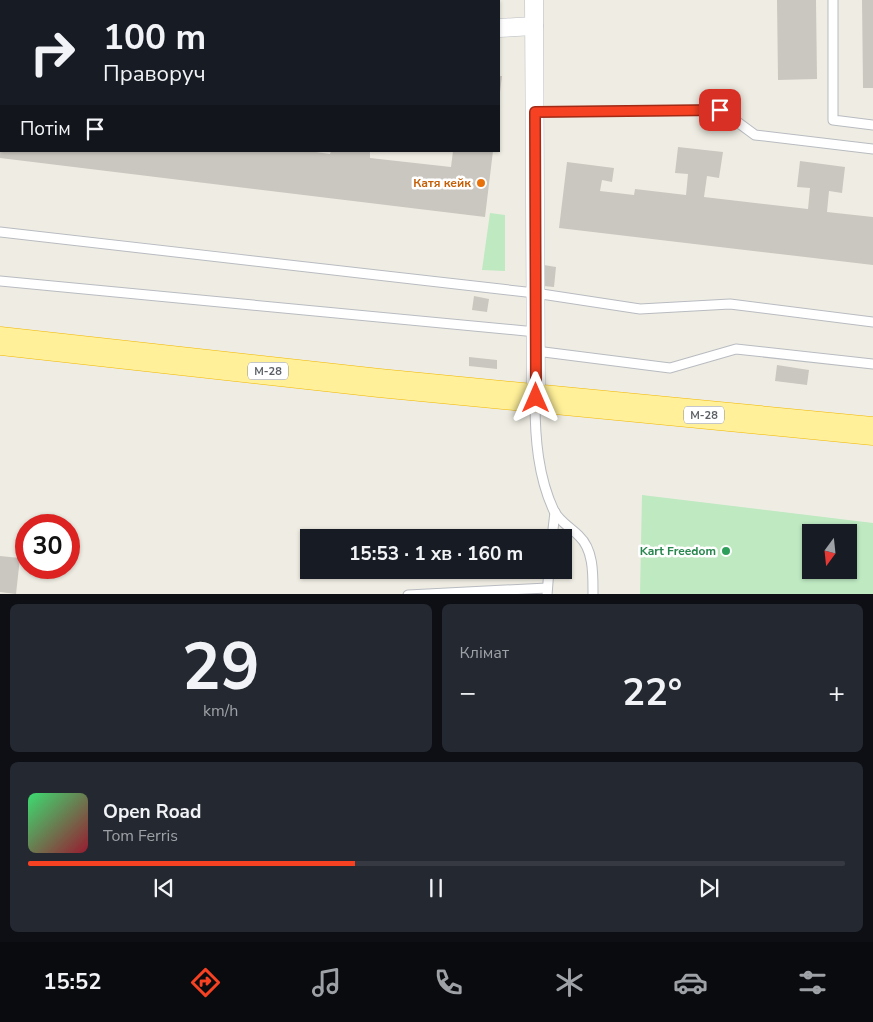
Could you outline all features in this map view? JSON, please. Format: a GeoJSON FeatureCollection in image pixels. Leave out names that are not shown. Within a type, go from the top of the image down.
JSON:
{"type":"FeatureCollection","features":[{"type":"Feature","properties":{"kind":"highway","name":"М-28"},"geometry":{"type":"LineString","coordinates":[[0,341],[379,383],[873,431]]}},
{"type":"Feature","properties":{"kind":"street"},"geometry":{"type":"LineString","coordinates":[[534,0],[536,398]]}},
{"type":"Feature","properties":{"kind":"street"},"geometry":{"type":"LineString","coordinates":[[500,28],[534,26]]}},
{"type":"Feature","properties":{"kind":"lane"},"geometry":{"type":"LineString","coordinates":[[833,0],[833,120],[873,126]]}},
{"type":"Feature","properties":{"kind":"lane"},"geometry":{"type":"LineString","coordinates":[[535,112],[720,110],[756,135],[873,150]]}},
{"type":"Feature","properties":{"kind":"lane"},"geometry":{"type":"LineString","coordinates":[[0,232],[535,293],[640,308],[730,304],[873,322]]}},
{"type":"Feature","properties":{"kind":"lane"},"geometry":{"type":"LineString","coordinates":[[0,281],[536,332]]}},
{"type":"Feature","properties":{"kind":"lane"},"geometry":{"type":"LineString","coordinates":[[536,351],[670,368],[736,349],[873,364]]}},
{"type":"Feature","properties":{"kind":"lane"},"geometry":{"type":"LineString","coordinates":[[536,398],[535,430],[540,468],[555,512],[553,529]]}},
{"type":"Feature","properties":{"kind":"lane"},"geometry":{"type":"LineString","coordinates":[[555,512],[581,538],[588,550],[592,565],[593,594]]}},
{"type":"Feature","properties":{"kind":"lane"},"geometry":{"type":"LineString","coordinates":[[408,594],[547,591]]}},
{"type":"Feature","properties":{"kind":"green space"},"geometry":{"type":"Polygon","coordinates":[[[490,213],[505,215],[505,271],[482,270],[490,213]]]}},
{"type":"Feature","properties":{"kind":"green space","name":"Kart Freedom"},"geometry":{"type":"Polygon","coordinates":[[[642,495],[873,523],[873,594],[640,594],[642,495]]]}},
{"type":"Feature","properties":{"kind":"building"},"geometry":{"type":"Polygon","coordinates":[[[777,0],[816,0],[817,79],[778,80],[777,0]]]}},
{"type":"Feature","properties":{"kind":"building"},"geometry":{"type":"Polygon","coordinates":[[[862,0],[873,0],[873,88],[863,88],[862,0]]]}},
{"type":"Feature","properties":{"kind":"building"},"geometry":{"type":"Polygon","coordinates":[[[500,76],[502,76],[500,92],[500,76]]]}},
{"type":"Feature","properties":{"kind":"building"},"geometry":{"type":"Polygon","coordinates":[[[678,147],[723,152],[719,178],[707,176],[704,197],[808,209],[810,188],[797,187],[800,161],[845,167],[842,193],[829,191],[827,212],[873,217],[873,265],[559,228],[567,162],[614,168],[612,182],[602,180],[600,191],[634,195],[635,189],[686,195],[688,174],[675,173],[678,147]]]}},
{"type":"Feature","properties":{"kind":"building"},"geometry":{"type":"Polygon","coordinates":[[[0,152],[316,152],[330,154],[331,152],[370,152],[370,158],[451,167],[453,152],[493,152],[485,217],[0,158],[0,152]]]}},
{"type":"Feature","properties":{"kind":"building"},"geometry":{"type":"Polygon","coordinates":[[[544,265],[556,267],[554,287],[543,286],[544,265]]]}},
{"type":"Feature","properties":{"kind":"building"},"geometry":{"type":"Polygon","coordinates":[[[474,296],[489,299],[487,312],[472,310],[474,296]]]}},
{"type":"Feature","properties":{"kind":"building"},"geometry":{"type":"Polygon","coordinates":[[[469,357],[497,360],[497,369],[469,366],[469,357]]]}},
{"type":"Feature","properties":{"kind":"building"},"geometry":{"type":"Polygon","coordinates":[[[777,365],[809,370],[807,385],[775,381],[777,365]]]}},
{"type":"Feature","properties":{"kind":"building"},"geometry":{"type":"Polygon","coordinates":[[[0,556],[15,558],[15,579],[18,579],[16,594],[0,592],[0,556]]]}},
{"type":"Feature","properties":{"kind":"place","name":"Катя кейк"},"geometry":{"type":"Point","coordinates":[481,183]}},
{"type":"Feature","properties":{"kind":"place","name":"Kart Freedom"},"geometry":{"type":"Point","coordinates":[726,551]}},
{"type":"Feature","properties":{"kind":"route"},"geometry":{"type":"LineString","coordinates":[[536,398],[535,112],[720,110]]}}]}
